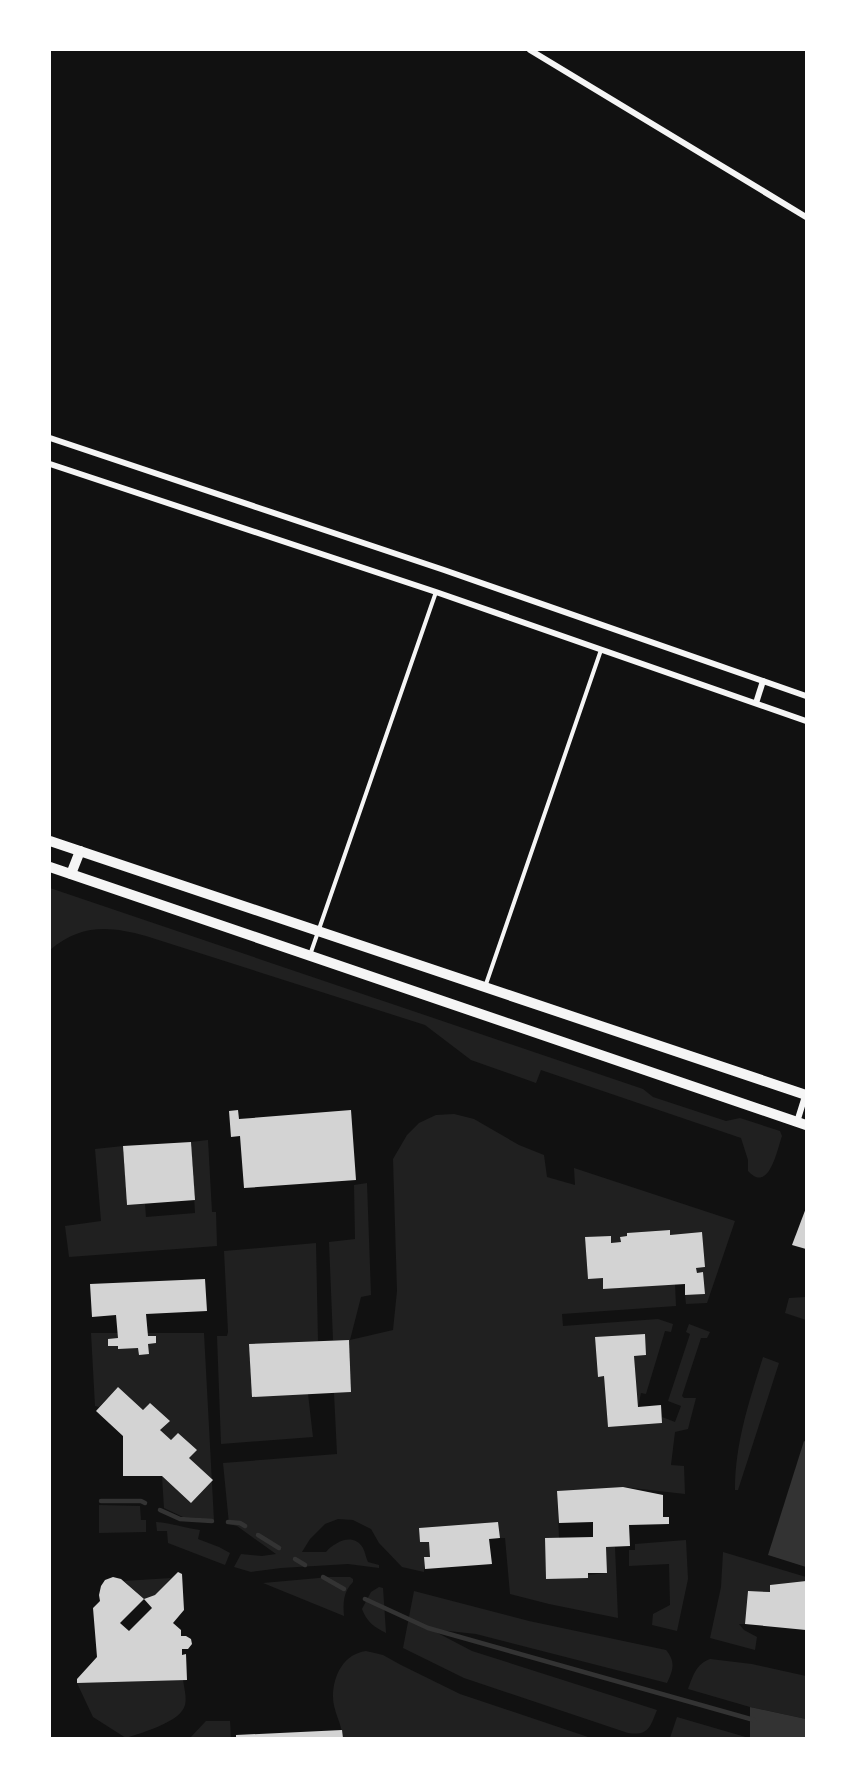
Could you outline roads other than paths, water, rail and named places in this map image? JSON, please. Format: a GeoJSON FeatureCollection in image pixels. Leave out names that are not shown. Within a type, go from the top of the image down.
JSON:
{"type":"FeatureCollection","features":[{"type":"Feature","properties":{"kind":"main road"},"geometry":{"type":"LineString","coordinates":[[50,841],[806,1094]]}},
{"type":"Feature","properties":{"kind":"main road"},"geometry":{"type":"LineString","coordinates":[[71,874],[80,851]]}},
{"type":"Feature","properties":{"kind":"main road"},"geometry":{"type":"LineString","coordinates":[[50,867],[802,1123]]}},
{"type":"Feature","properties":{"kind":"street"},"geometry":{"type":"LineString","coordinates":[[530,50],[807,217]]}},
{"type":"Feature","properties":{"kind":"street"},"geometry":{"type":"LineString","coordinates":[[50,438],[444,570],[807,696]]}},
{"type":"Feature","properties":{"kind":"street"},"geometry":{"type":"LineString","coordinates":[[50,464],[436,592],[807,721]]}},
{"type":"Feature","properties":{"kind":"street"},"geometry":{"type":"LineString","coordinates":[[756,703],[763,681]]}},
{"type":"Feature","properties":{"kind":"street"},"geometry":{"type":"LineString","coordinates":[[802,1123],[806,1094]]}},
{"type":"Feature","properties":{"kind":"lane"},"geometry":{"type":"LineString","coordinates":[[310,956],[436,592]]}},
{"type":"Feature","properties":{"kind":"lane"},"geometry":{"type":"LineString","coordinates":[[485,987],[601,650]]}},
{"type":"Feature","properties":{"kind":"waterway"},"geometry":{"type":"LineString","coordinates":[[101,1501],[141,1501],[145,1503]]}},
{"type":"Feature","properties":{"kind":"waterway"},"geometry":{"type":"LineString","coordinates":[[160,1510],[180,1519],[212,1521]]}},
{"type":"Feature","properties":{"kind":"waterway"},"geometry":{"type":"LineString","coordinates":[[228,1522],[245,1526]]}},
{"type":"Feature","properties":{"kind":"waterway"},"geometry":{"type":"LineString","coordinates":[[258,1535],[279,1548]]}},
{"type":"Feature","properties":{"kind":"waterway"},"geometry":{"type":"LineString","coordinates":[[295,1559],[305,1565]]}},
{"type":"Feature","properties":{"kind":"waterway"},"geometry":{"type":"LineString","coordinates":[[323,1577],[344,1589]]}},
{"type":"Feature","properties":{"kind":"waterway"},"geometry":{"type":"LineString","coordinates":[[365,1599],[428,1628],[754,1720]]}}]}
